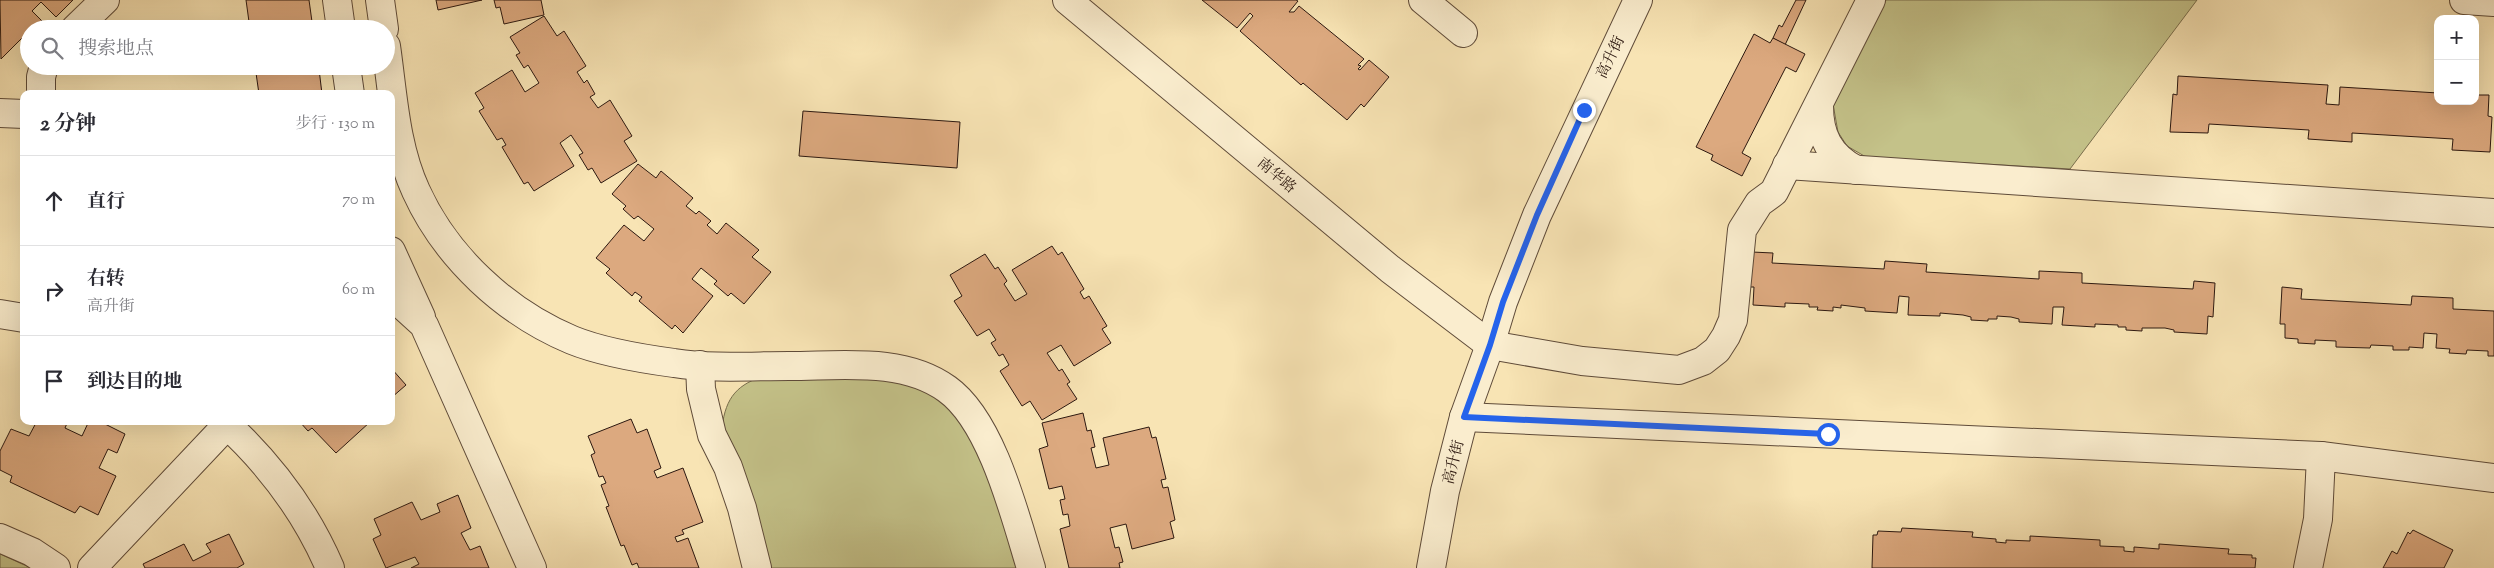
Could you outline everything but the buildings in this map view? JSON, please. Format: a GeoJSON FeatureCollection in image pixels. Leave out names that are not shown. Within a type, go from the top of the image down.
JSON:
{"type":"FeatureCollection","features":[{"type":"Feature","properties":{"kind":"street"},"geometry":{"type":"LineString","coordinates":[[84,20],[105,0]]}},
{"type":"Feature","properties":{"kind":"street"},"geometry":{"type":"LineString","coordinates":[[337,0],[340,20]]}},
{"type":"Feature","properties":{"kind":"street"},"geometry":{"type":"LineString","coordinates":[[380,0],[383,20]]}},
{"type":"Feature","properties":{"kind":"street","name":"南华路"},"geometry":{"type":"LineString","coordinates":[[1067,0],[1390,269],[1490,345]]}},
{"type":"Feature","properties":{"kind":"street"},"geometry":{"type":"LineString","coordinates":[[1423,0],[1463,33]]}},
{"type":"Feature","properties":{"kind":"street","name":"高升街"},"geometry":{"type":"LineString","coordinates":[[1431,568],[1445,491],[1464,417],[1503,302],[1537,215],[1638,0]]}},
{"type":"Feature","properties":{"kind":"street"},"geometry":{"type":"LineString","coordinates":[[1490,345],[1582,361],[1679,370],[1703,361],[1716,350],[1726,336],[1733,320],[1742,230],[1759,204],[1774,192],[1871,0]]}},
{"type":"Feature","properties":{"kind":"street"},"geometry":{"type":"LineString","coordinates":[[2464,0],[2494,2]]}},
{"type":"Feature","properties":{"kind":"street"},"geometry":{"type":"LineString","coordinates":[[41,90],[42,75]]}},
{"type":"Feature","properties":{"kind":"street"},"geometry":{"type":"LineString","coordinates":[[347,75],[349,90]]}},
{"type":"Feature","properties":{"kind":"street"},"geometry":{"type":"LineString","coordinates":[[390,75],[392,90]]}},
{"type":"Feature","properties":{"kind":"street"},"geometry":{"type":"LineString","coordinates":[[1819,106],[1819,121],[1826,142],[1843,163],[1856,170]]}},
{"type":"Feature","properties":{"kind":"street"},"geometry":{"type":"LineString","coordinates":[[395,110],[399,138],[415,191],[449,248],[490,289],[518,310],[574,340],[647,358],[700,365],[889,367],[930,377],[949,390],[980,427],[1013,508],[1031,568]]}},
{"type":"Feature","properties":{"kind":"street"},"geometry":{"type":"LineString","coordinates":[[0,112],[20,114]]}},
{"type":"Feature","properties":{"kind":"street"},"geometry":{"type":"LineString","coordinates":[[1787,165],[2494,213]]}},
{"type":"Feature","properties":{"kind":"street"},"geometry":{"type":"LineString","coordinates":[[395,259],[532,568]]}},
{"type":"Feature","properties":{"kind":"street"},"geometry":{"type":"LineString","coordinates":[[395,300],[424,325]]}},
{"type":"Feature","properties":{"kind":"street"},"geometry":{"type":"LineString","coordinates":[[0,314],[20,317]]}},
{"type":"Feature","properties":{"kind":"street"},"geometry":{"type":"LineString","coordinates":[[700,365],[700,389],[712,435],[728,467],[742,508],[758,568]]}},
{"type":"Feature","properties":{"kind":"street"},"geometry":{"type":"LineString","coordinates":[[1464,417],[2321,456],[2494,478]]}},
{"type":"Feature","properties":{"kind":"street"},"geometry":{"type":"LineString","coordinates":[[92,568],[223,425]]}},
{"type":"Feature","properties":{"kind":"street"},"geometry":{"type":"LineString","coordinates":[[227,425],[244,440],[277,478],[305,520],[330,568]]}},
{"type":"Feature","properties":{"kind":"street"},"geometry":{"type":"LineString","coordinates":[[2308,568],[2318,519],[2321,456]]}},
{"type":"Feature","properties":{"kind":"street"},"geometry":{"type":"LineString","coordinates":[[0,538],[32,552],[56,568]]}},
{"type":"Feature","properties":{"kind":"shaded area"},"geometry":{"type":"Polygon","coordinates":[[[1886,0],[2197,0],[2070,169],[1866,157],[1847,146],[1838,132],[1833,104],[1886,0]]]}},
{"type":"Feature","properties":{"kind":"shaded area"},"geometry":{"type":"Polygon","coordinates":[[[767,375],[878,375],[909,383],[939,399],[955,413],[976,446],[1001,508],[1019,568],[767,568],[722,427],[726,407],[735,393],[748,383],[767,375]]]}},
{"type":"Feature","properties":{"kind":"shaded area"},"geometry":{"type":"Polygon","coordinates":[[[0,554],[31,568],[0,568],[0,554]]]}},
{"type":"Feature","properties":{"kind":"route"},"geometry":{"type":"LineString","coordinates":[[1584,110],[1537,215],[1503,302],[1464,417],[1828,434]]}}]}
